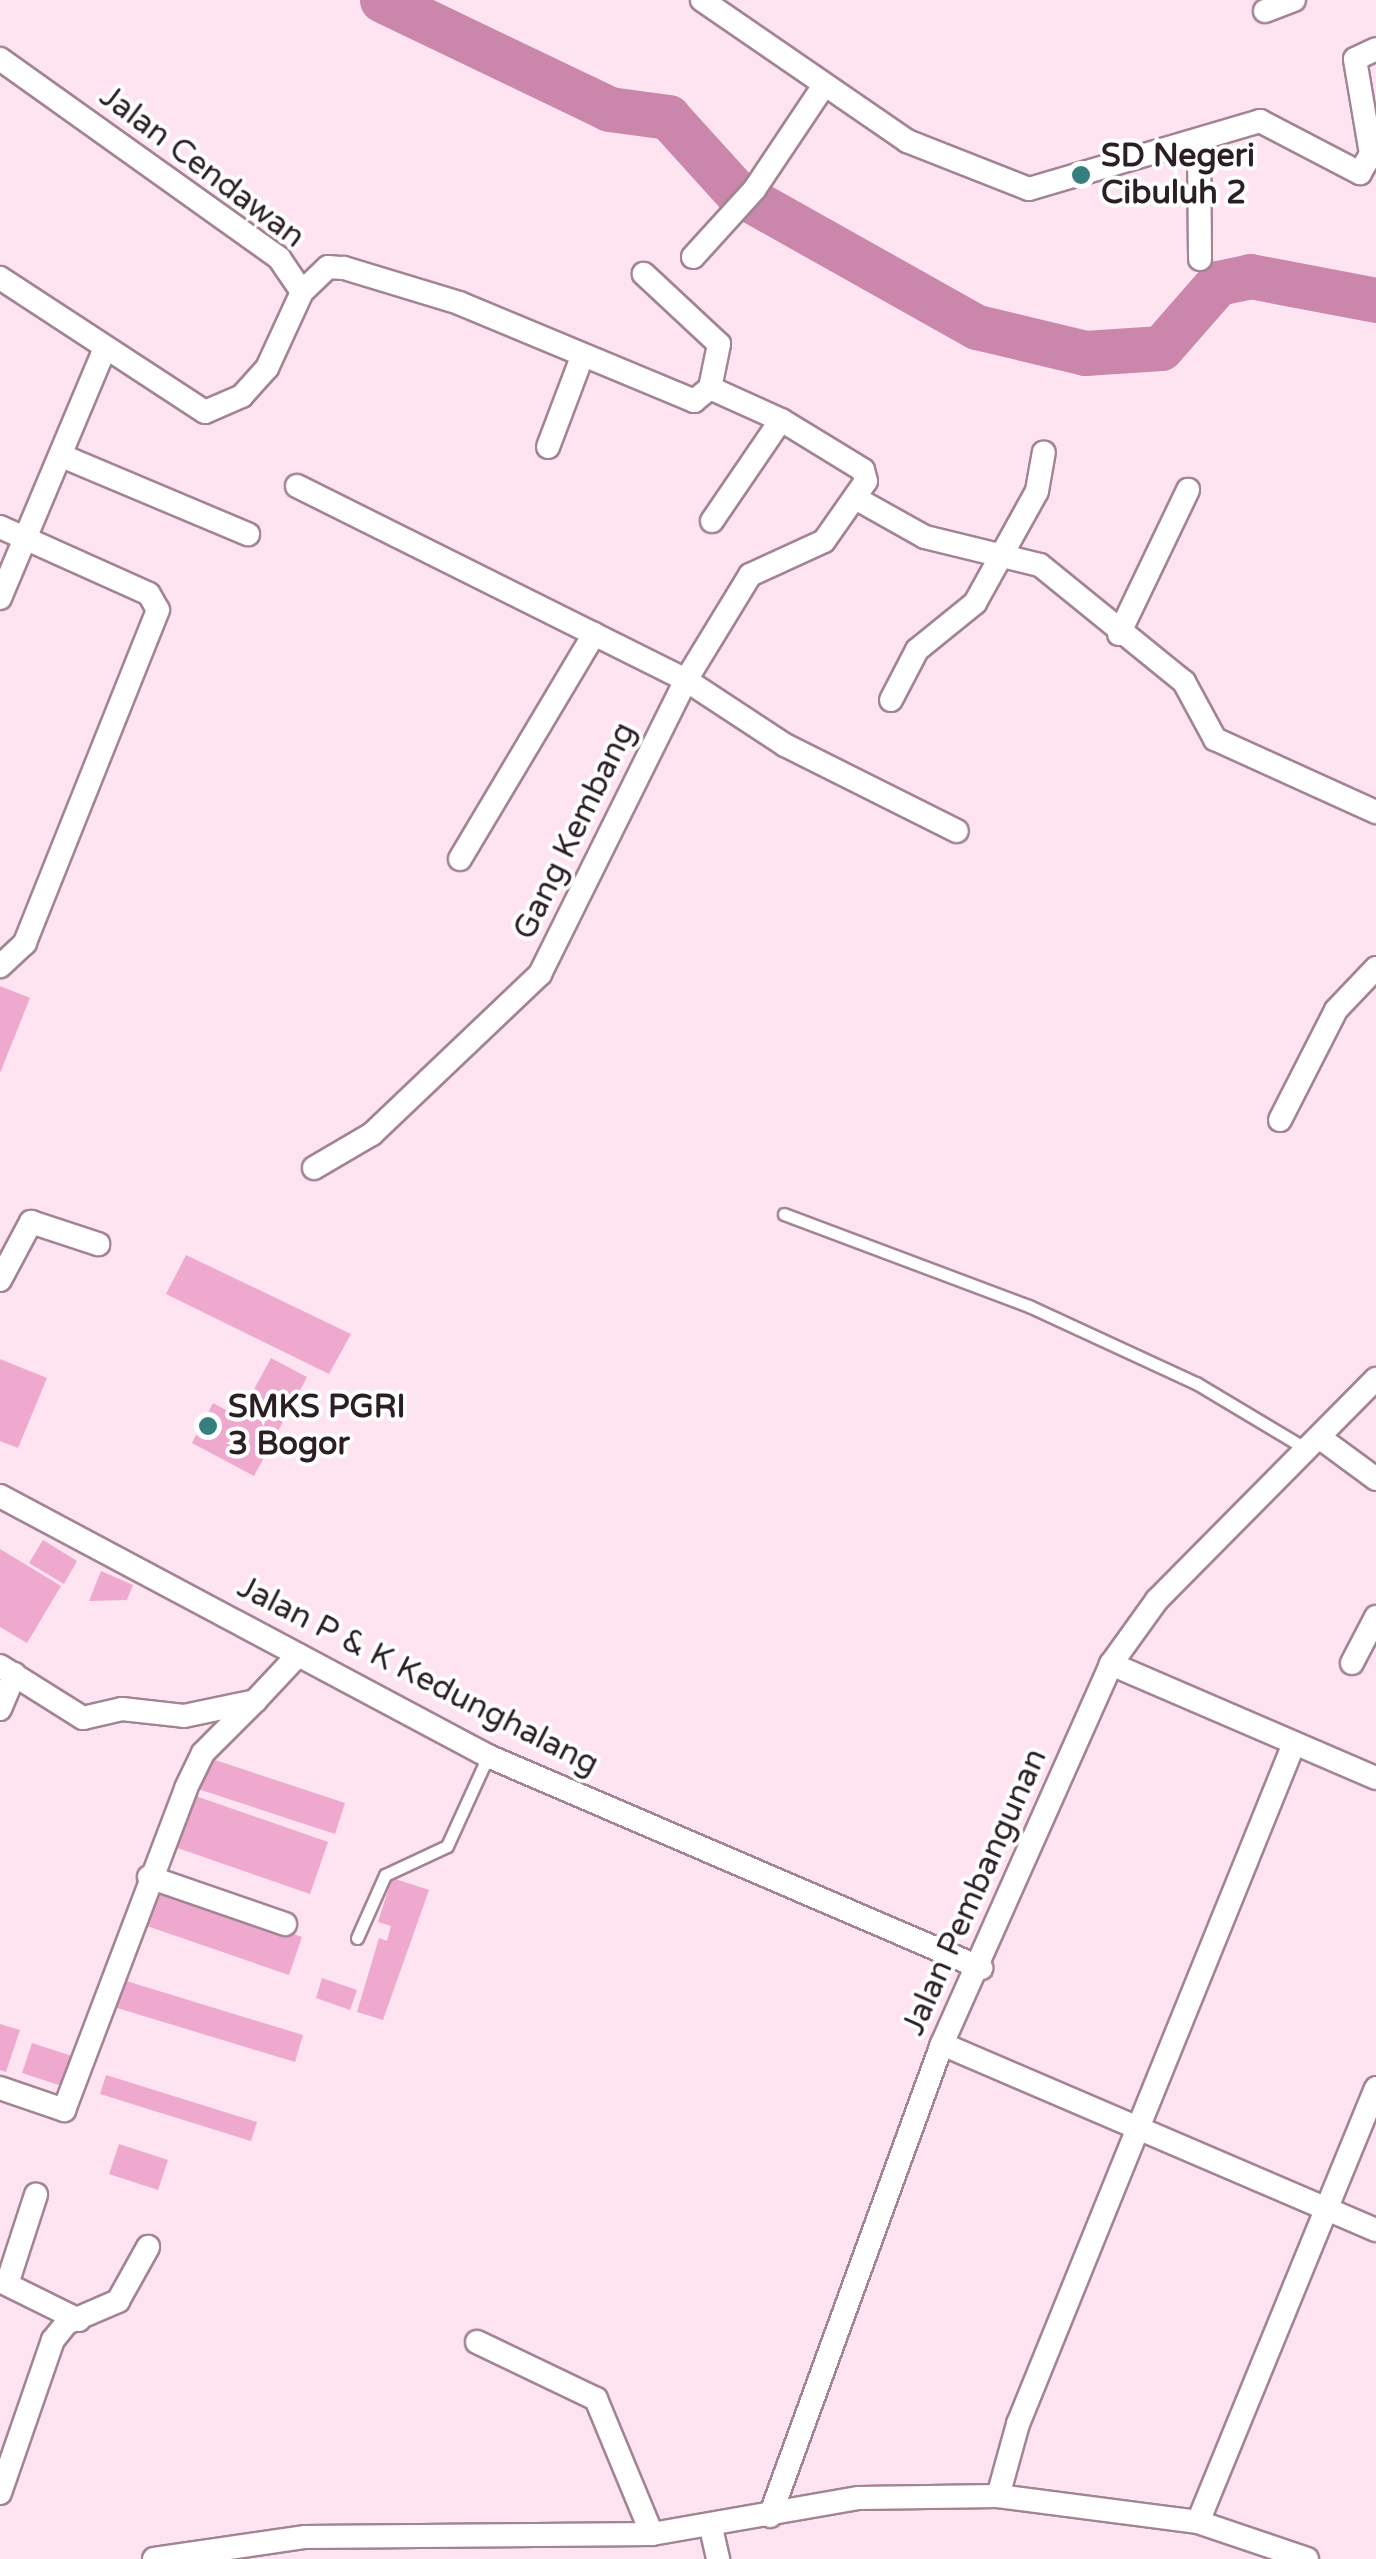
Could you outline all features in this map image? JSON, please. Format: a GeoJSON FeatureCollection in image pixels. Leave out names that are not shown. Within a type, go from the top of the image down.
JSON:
{"type":"FeatureCollection","features":[{"type":"Feature","properties":{"kind":"street"},"geometry":{"type":"LineString","coordinates":[[702,0],[823,87],[959,169],[1028,189],[1260,120],[1360,173],[1370,154],[1355,59],[1376,49]]}},
{"type":"Feature","properties":{"kind":"street"},"geometry":{"type":"LineString","coordinates":[[1266,10],[1294,0]]}},
{"type":"Feature","properties":{"kind":"street","name":"Jalan Cendawan"},"geometry":{"type":"LineString","coordinates":[[0,59],[279,258],[302,292],[267,368],[213,412],[104,350]]}},
{"type":"Feature","properties":{"kind":"street"},"geometry":{"type":"LineString","coordinates":[[693,257],[728,210],[748,195],[823,87]]}},
{"type":"Feature","properties":{"kind":"street"},"geometry":{"type":"LineString","coordinates":[[1199,140],[1200,259]]}},
{"type":"Feature","properties":{"kind":"street"},"geometry":{"type":"LineString","coordinates":[[302,292],[328,268],[344,268],[459,303],[682,400],[710,388],[781,420],[867,474],[856,499],[924,537],[997,558],[1040,565],[1119,634],[1184,682],[1214,738],[1376,812]]}},
{"type":"Feature","properties":{"kind":"street"},"geometry":{"type":"LineString","coordinates":[[644,274],[720,344],[710,388]]}},
{"type":"Feature","properties":{"kind":"street"},"geometry":{"type":"LineString","coordinates":[[0,278],[104,350],[0,598]]}},
{"type":"Feature","properties":{"kind":"street"},"geometry":{"type":"LineString","coordinates":[[548,447],[582,357]]}},
{"type":"Feature","properties":{"kind":"street"},"geometry":{"type":"LineString","coordinates":[[712,520],[781,420]]}},
{"type":"Feature","properties":{"kind":"street"},"geometry":{"type":"LineString","coordinates":[[890,700],[918,650],[975,604],[1037,491],[1044,453]]}},
{"type":"Feature","properties":{"kind":"street"},"geometry":{"type":"LineString","coordinates":[[62,456],[248,534]]}},
{"type":"Feature","properties":{"kind":"street"},"geometry":{"type":"LineString","coordinates":[[298,486],[686,680],[784,745],[957,832]]}},
{"type":"Feature","properties":{"kind":"street"},"geometry":{"type":"LineString","coordinates":[[1119,634],[1188,490]]}},
{"type":"Feature","properties":{"kind":"street","name":"Gang Kembang"},"geometry":{"type":"LineString","coordinates":[[314,1168],[372,1134],[540,974],[686,680],[750,574],[814,548],[856,499]]}},
{"type":"Feature","properties":{"kind":"street"},"geometry":{"type":"LineString","coordinates":[[0,527],[149,594],[158,610],[25,943],[0,966]]}},
{"type":"Feature","properties":{"kind":"street"},"geometry":{"type":"LineString","coordinates":[[460,858],[594,634]]}},
{"type":"Feature","properties":{"kind":"street"},"geometry":{"type":"LineString","coordinates":[[1280,1120],[1336,1010],[1376,968]]}},
{"type":"Feature","properties":{"kind":"street"},"geometry":{"type":"LineString","coordinates":[[0,1280],[31,1222],[98,1244]]}},
{"type":"Feature","properties":{"kind":"street","name":"Jalan Pembangunan"},"geometry":{"type":"LineString","coordinates":[[770,2516],[942,2044],[981,1968],[1111,1664],[1181,1575],[1317,1446],[1376,1380]]}},
{"type":"Feature","properties":{"kind":"street"},"geometry":{"type":"LineString","coordinates":[[1317,1446],[1376,1479]]}},
{"type":"Feature","properties":{"kind":"street","name":"Jalan P & K Kedunghalang"},"geometry":{"type":"LineString","coordinates":[[0,1496],[488,1756],[981,1968]]}},
{"type":"Feature","properties":{"kind":"street"},"geometry":{"type":"LineString","coordinates":[[1352,1663],[1376,1617]]}},
{"type":"Feature","properties":{"kind":"street"},"geometry":{"type":"LineString","coordinates":[[0,2088],[64,2110],[149,1877],[204,1753],[298,1655]]}},
{"type":"Feature","properties":{"kind":"street"},"geometry":{"type":"LineString","coordinates":[[1111,1664],[1293,1746],[1376,1778]]}},
{"type":"Feature","properties":{"kind":"street"},"geometry":{"type":"LineString","coordinates":[[0,1710],[8,1670],[88,1719],[122,1709],[184,1716],[255,1701]]}},
{"type":"Feature","properties":{"kind":"street"},"geometry":{"type":"LineString","coordinates":[[998,2496],[1018,2424],[1293,1746]]}},
{"type":"Feature","properties":{"kind":"street"},"geometry":{"type":"LineString","coordinates":[[149,1877],[285,1924]]}},
{"type":"Feature","properties":{"kind":"street"},"geometry":{"type":"LineString","coordinates":[[942,2044],[1138,2133],[1376,2230]]}},
{"type":"Feature","properties":{"kind":"street"},"geometry":{"type":"LineString","coordinates":[[1198,2522],[1376,2088]]}},
{"type":"Feature","properties":{"kind":"street"},"geometry":{"type":"LineString","coordinates":[[36,2195],[4,2282],[79,2320]]}},
{"type":"Feature","properties":{"kind":"street"},"geometry":{"type":"LineString","coordinates":[[0,2493],[4,2455],[53,2340],[79,2320],[118,2301],[148,2247]]}},
{"type":"Feature","properties":{"kind":"street"},"geometry":{"type":"LineString","coordinates":[[477,2342],[596,2399],[652,2534]]}},
{"type":"Feature","properties":{"kind":"street"},"geometry":{"type":"LineString","coordinates":[[154,2559],[248,2542],[453,2547],[652,2534],[711,2528],[859,2498],[998,2496],[1198,2522],[1307,2559]]}},
{"type":"Feature","properties":{"kind":"street"},"geometry":{"type":"LineString","coordinates":[[711,2528],[718,2559]]}},
{"type":"Feature","properties":{"kind":"lane"},"geometry":{"type":"LineString","coordinates":[[784,1214],[1045,1314],[1196,1383],[1317,1446]]}},
{"type":"Feature","properties":{"kind":"lane"},"geometry":{"type":"LineString","coordinates":[[357,1938],[385,1875],[447,1846],[488,1756]]}},
{"type":"Feature","properties":{"kind":"building"},"geometry":{"type":"Polygon","coordinates":[[[0,986],[30,998],[0,1073],[0,986]]]}},
{"type":"Feature","properties":{"kind":"building"},"geometry":{"type":"Polygon","coordinates":[[[186,1255],[351,1334],[329,1374],[166,1294],[186,1255]]]}},
{"type":"Feature","properties":{"kind":"building"},"geometry":{"type":"Polygon","coordinates":[[[271,1358],[307,1377],[254,1476],[192,1443],[213,1403],[239,1417],[271,1358]]]}},
{"type":"Feature","properties":{"kind":"building"},"geometry":{"type":"Polygon","coordinates":[[[0,1359],[47,1378],[18,1448],[0,1441],[0,1359]]]}},
{"type":"Feature","properties":{"kind":"building"},"geometry":{"type":"Polygon","coordinates":[[[43,1540],[77,1561],[64,1584],[29,1563],[43,1540]]]}},
{"type":"Feature","properties":{"kind":"building"},"geometry":{"type":"Polygon","coordinates":[[[0,1549],[61,1586],[27,1643],[0,1627],[0,1549]]]}},
{"type":"Feature","properties":{"kind":"building"},"geometry":{"type":"Polygon","coordinates":[[[101,1571],[133,1585],[127,1600],[89,1601],[101,1571]]]}},
{"type":"Feature","properties":{"kind":"building"},"geometry":{"type":"Polygon","coordinates":[[[203,1756],[345,1803],[335,1834],[192,1787],[203,1756]]]}},
{"type":"Feature","properties":{"kind":"building"},"geometry":{"type":"Polygon","coordinates":[[[187,1793],[328,1842],[310,1894],[169,1845],[187,1793]]]}},
{"type":"Feature","properties":{"kind":"building"},"geometry":{"type":"Polygon","coordinates":[[[392,1878],[429,1890],[383,2020],[357,2012],[379,1938],[387,1941],[391,1926],[378,1922],[392,1878]]]}},
{"type":"Feature","properties":{"kind":"building"},"geometry":{"type":"Polygon","coordinates":[[[157,1887],[302,1937],[289,1975],[144,1925],[157,1887]]]}},
{"type":"Feature","properties":{"kind":"building"},"geometry":{"type":"Polygon","coordinates":[[[322,1978],[357,1990],[350,2010],[316,1998],[322,1978]]]}},
{"type":"Feature","properties":{"kind":"building"},"geometry":{"type":"Polygon","coordinates":[[[123,1980],[303,2035],[295,2062],[114,2007],[123,1980]]]}},
{"type":"Feature","properties":{"kind":"building"},"geometry":{"type":"Polygon","coordinates":[[[0,2024],[20,2030],[6,2072],[0,2070],[0,2024]]]}},
{"type":"Feature","properties":{"kind":"building"},"geometry":{"type":"Polygon","coordinates":[[[32,2043],[78,2058],[68,2088],[22,2073],[32,2043]]]}},
{"type":"Feature","properties":{"kind":"building"},"geometry":{"type":"Polygon","coordinates":[[[106,2075],[257,2122],[251,2141],[100,2094],[106,2075]]]}},
{"type":"Feature","properties":{"kind":"building"},"geometry":{"type":"Polygon","coordinates":[[[119,2144],[168,2160],[158,2190],[109,2174],[119,2144]]]}},
{"type":"Feature","properties":{"kind":"waterway"},"geometry":{"type":"LineString","coordinates":[[382,0],[609,109],[668,117],[736,192],[977,327],[1085,353],[1161,348],[1218,283],[1250,276],[1376,300]]}},
{"type":"Feature","properties":{"kind":"place","name":"SD Negeri Cibuluh 2"},"geometry":{"type":"Point","coordinates":[1081,175]}},
{"type":"Feature","properties":{"kind":"place","name":"SMKS PGRI 3 Bogor"},"geometry":{"type":"Point","coordinates":[208,1426]}}]}
